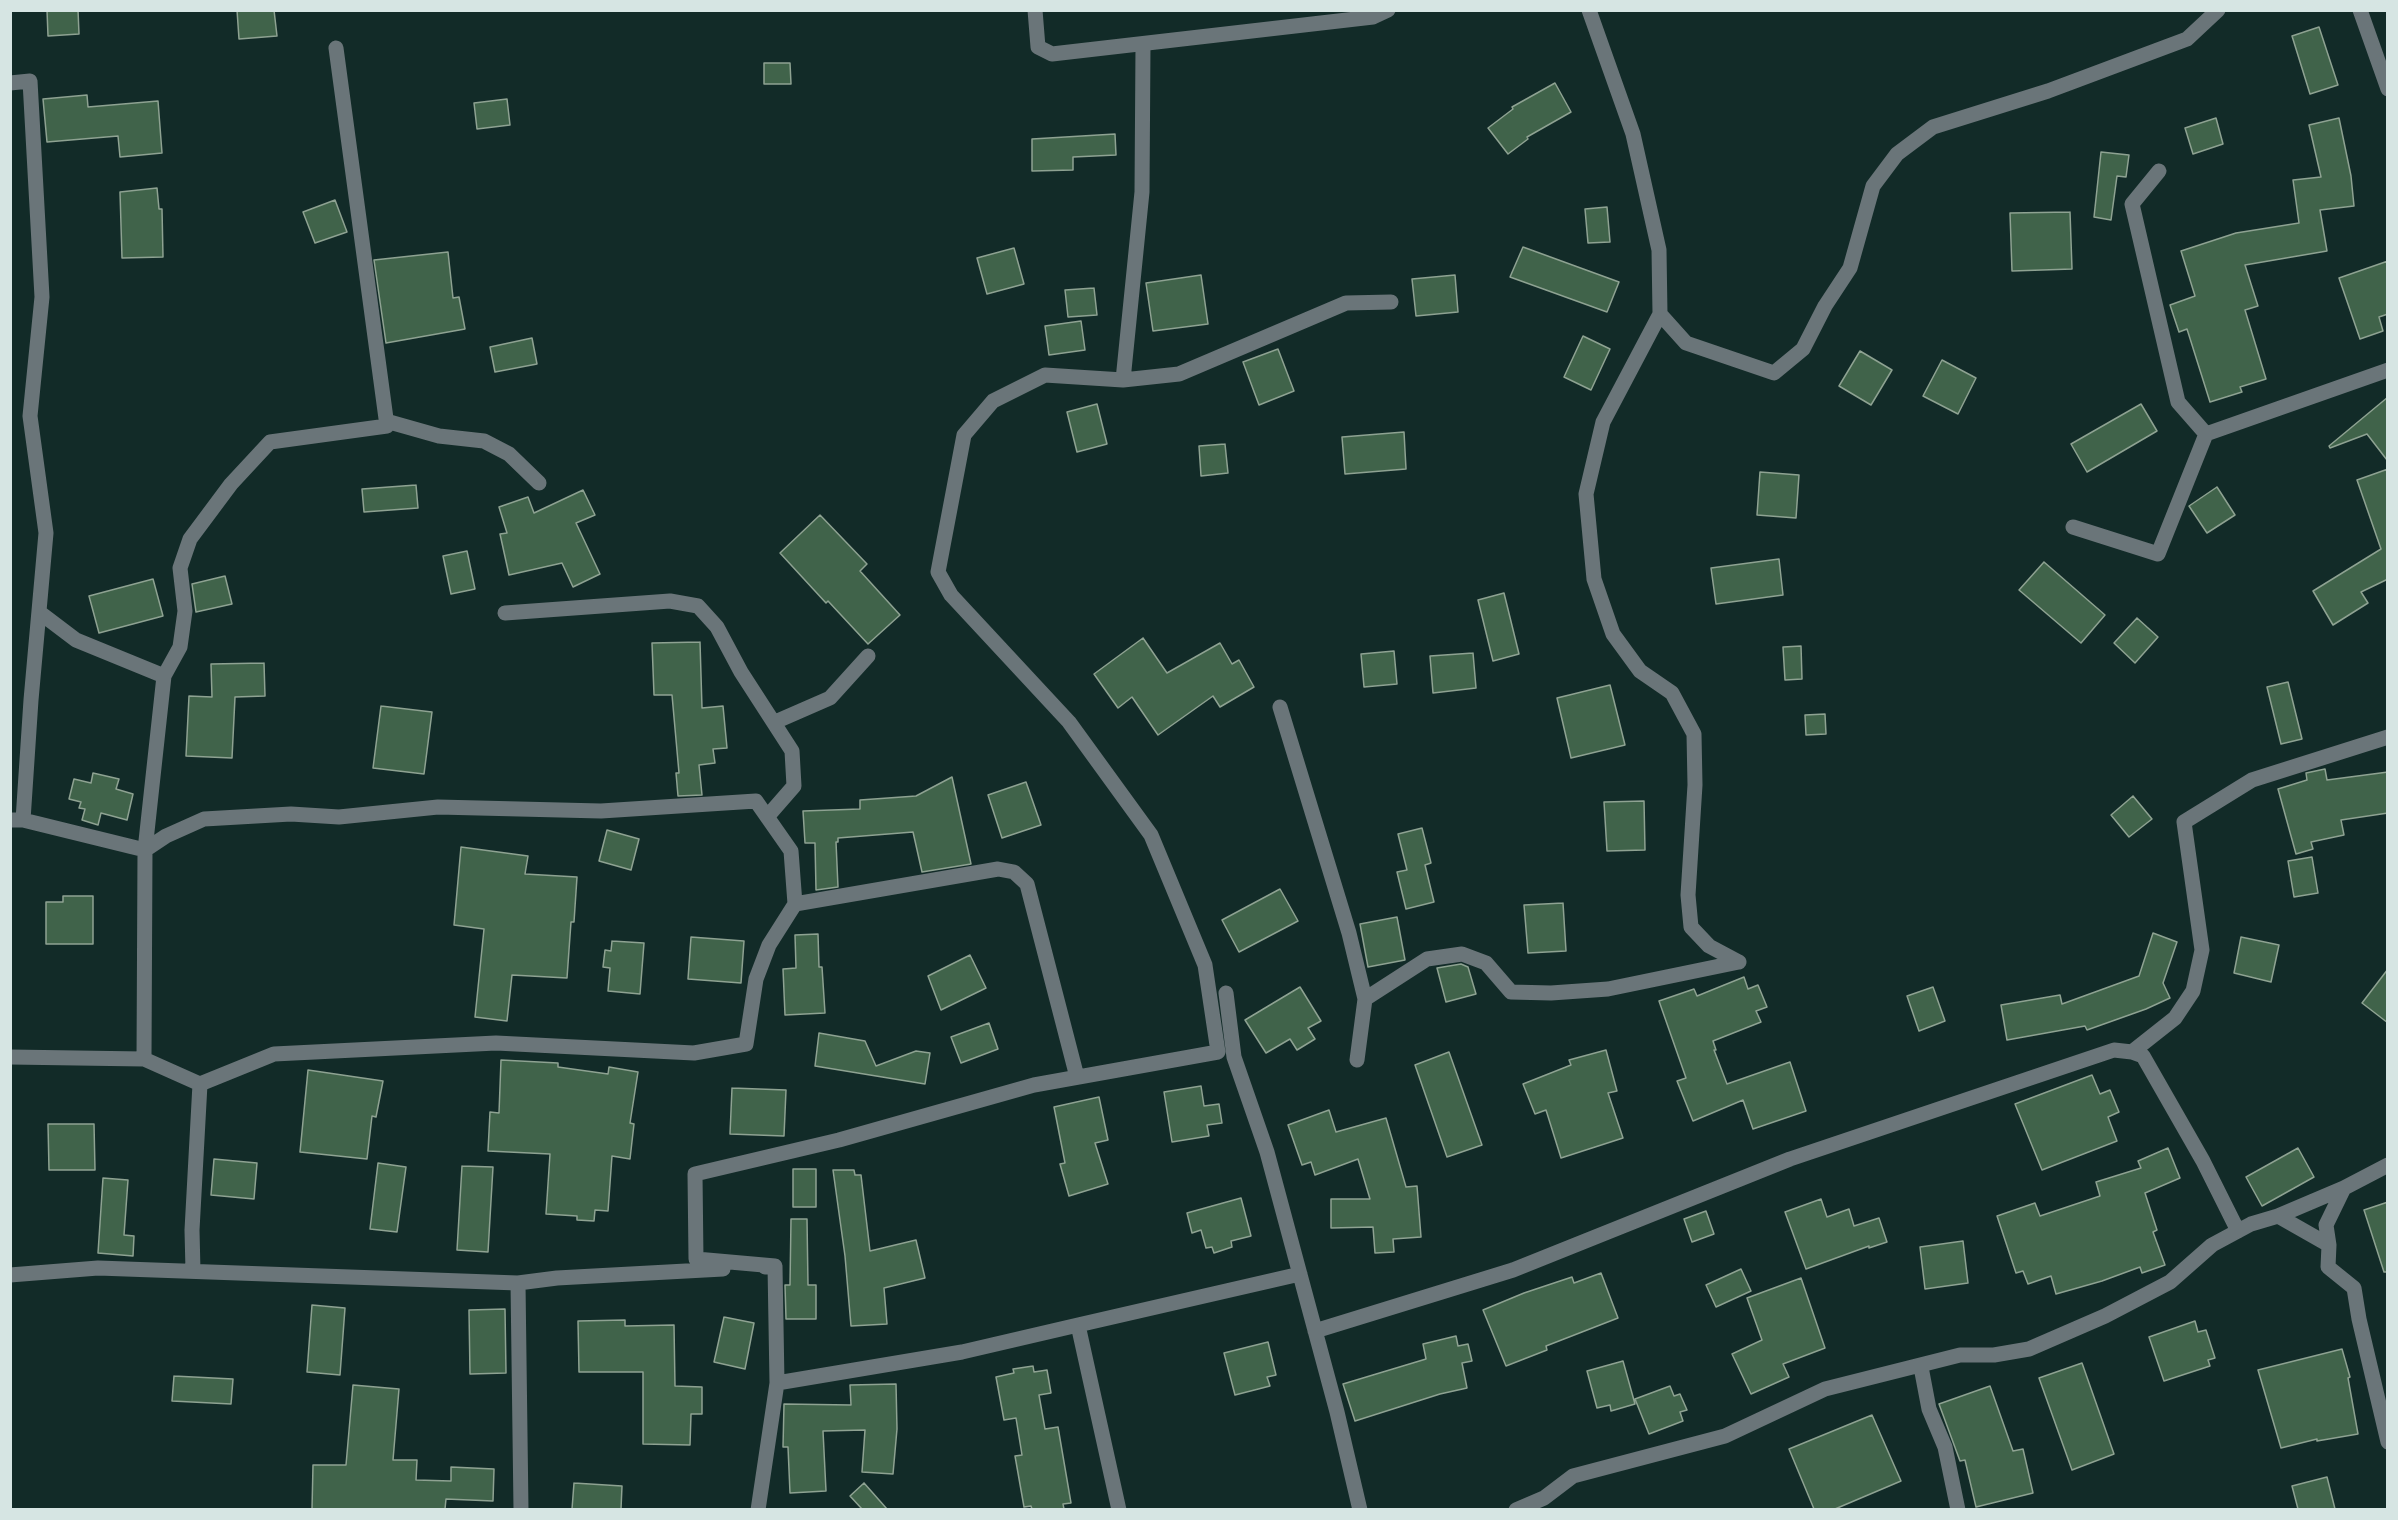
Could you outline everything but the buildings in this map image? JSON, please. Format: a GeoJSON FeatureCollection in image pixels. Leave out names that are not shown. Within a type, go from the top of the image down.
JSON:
{"type":"FeatureCollection","features":[{"type":"Feature","properties":{"kind":"street"},"geometry":{"type":"LineString","coordinates":[[1035,10],[1038,47],[1052,54],[1373,17],[1388,10]]}},
{"type":"Feature","properties":{"kind":"street"},"geometry":{"type":"LineString","coordinates":[[1365,999],[1427,959],[1462,954],[1486,963],[1511,992],[1551,993],[1608,989],[1739,962],[1709,946],[1691,927],[1688,895],[1695,785],[1694,734],[1672,693],[1640,671],[1613,634],[1594,579],[1586,494],[1603,422],[1660,314],[1659,250],[1633,134],[1589,10]]}},
{"type":"Feature","properties":{"kind":"street"},"geometry":{"type":"LineString","coordinates":[[1660,314],[1686,343],[1774,372],[1803,349],[1825,306],[1850,268],[1873,186],[1897,154],[1933,128],[2049,91],[2187,39],[2218,10]]}},
{"type":"Feature","properties":{"kind":"street"},"geometry":{"type":"LineString","coordinates":[[2360,10],[2388,89]]}},
{"type":"Feature","properties":{"kind":"street"},"geometry":{"type":"LineString","coordinates":[[1123,380],[1142,192],[1143,45]]}},
{"type":"Feature","properties":{"kind":"street"},"geometry":{"type":"LineString","coordinates":[[144,1059],[145,850],[164,676],[180,647],[185,611],[180,568],[190,539],[231,484],[270,442],[387,426],[336,48]]}},
{"type":"Feature","properties":{"kind":"street"},"geometry":{"type":"LineString","coordinates":[[10,83],[30,81],[42,297],[30,416],[46,533],[17,820],[145,850],[166,836],[204,819],[291,814],[339,818],[438,807],[601,811],[756,801],[791,851],[795,904],[769,945],[756,979],[746,1044],[694,1053],[496,1043],[274,1054],[200,1084],[144,1059],[10,1057]]}},
{"type":"Feature","properties":{"kind":"street"},"geometry":{"type":"LineString","coordinates":[[2158,171],[2132,204],[2178,402],[2206,434]]}},
{"type":"Feature","properties":{"kind":"street"},"geometry":{"type":"LineString","coordinates":[[775,1266],[696,1259],[695,1174],[850,1137],[1034,1085],[1218,1052],[1205,965],[1151,835],[1069,722],[951,595],[938,572],[964,435],[993,401],[1045,375],[1123,380],[1179,374],[1346,303],[1391,302]]}},
{"type":"Feature","properties":{"kind":"street"},"geometry":{"type":"LineString","coordinates":[[2073,527],[2158,554],[2206,434],[2388,370]]}},
{"type":"Feature","properties":{"kind":"street"},"geometry":{"type":"LineString","coordinates":[[386,421],[439,436],[484,441],[509,454],[538,483]]}},
{"type":"Feature","properties":{"kind":"street"},"geometry":{"type":"LineString","coordinates":[[506,613],[670,601],[698,606],[717,627],[741,672],[792,751],[794,786],[767,817]]}},
{"type":"Feature","properties":{"kind":"street"},"geometry":{"type":"LineString","coordinates":[[39,612],[76,640],[164,676]]}},
{"type":"Feature","properties":{"kind":"street"},"geometry":{"type":"LineString","coordinates":[[775,722],[830,698],[868,656]]}},
{"type":"Feature","properties":{"kind":"street"},"geometry":{"type":"LineString","coordinates":[[1280,707],[1348,933],[1365,999],[1357,1060]]}},
{"type":"Feature","properties":{"kind":"street"},"geometry":{"type":"LineString","coordinates":[[2132,1052],[2175,1018],[2193,991],[2202,950],[2184,822],[2252,780],[2388,737]]}},
{"type":"Feature","properties":{"kind":"street"},"geometry":{"type":"LineString","coordinates":[[795,904],[998,869],[1014,873],[1027,884],[1077,1077]]}},
{"type":"Feature","properties":{"kind":"street"},"geometry":{"type":"LineString","coordinates":[[1226,993],[1234,1057],[1267,1152],[1360,1509]]}},
{"type":"Feature","properties":{"kind":"street"},"geometry":{"type":"LineString","coordinates":[[1315,1331],[1513,1270],[1790,1159],[2114,1050],[2143,1056],[2203,1161],[2238,1231]]}},
{"type":"Feature","properties":{"kind":"street"},"geometry":{"type":"LineString","coordinates":[[193,1271],[192,1230],[200,1084]]}},
{"type":"Feature","properties":{"kind":"street"},"geometry":{"type":"LineString","coordinates":[[1516,1509],[1545,1503],[1574,1476],[1725,1436],[1825,1389],[1921,1367],[1960,1355],[1994,1355],[2028,1349],[2105,1316],[2170,1282],[2212,1245],[2251,1224],[2278,1216],[2344,1188],[2388,1165]]}},
{"type":"Feature","properties":{"kind":"street"},"geometry":{"type":"LineString","coordinates":[[2344,1188],[2326,1225],[2329,1245],[2328,1267],[2354,1288],[2359,1319],[2388,1442]]}},
{"type":"Feature","properties":{"kind":"street"},"geometry":{"type":"LineString","coordinates":[[2278,1216],[2329,1245]]}},
{"type":"Feature","properties":{"kind":"street"},"geometry":{"type":"LineString","coordinates":[[10,1275],[98,1268],[518,1283],[557,1278],[775,1266]]}},
{"type":"Feature","properties":{"kind":"street"},"geometry":{"type":"LineString","coordinates":[[758,1509],[777,1383],[775,1266]]}},
{"type":"Feature","properties":{"kind":"street"},"geometry":{"type":"LineString","coordinates":[[777,1383],[962,1352],[1300,1274]]}},
{"type":"Feature","properties":{"kind":"street"},"geometry":{"type":"LineString","coordinates":[[518,1283],[521,1509]]}},
{"type":"Feature","properties":{"kind":"street"},"geometry":{"type":"LineString","coordinates":[[1078,1324],[1119,1509]]}},
{"type":"Feature","properties":{"kind":"street"},"geometry":{"type":"LineString","coordinates":[[1921,1367],[1929,1409],[1945,1447],[1958,1509]]}}]}
